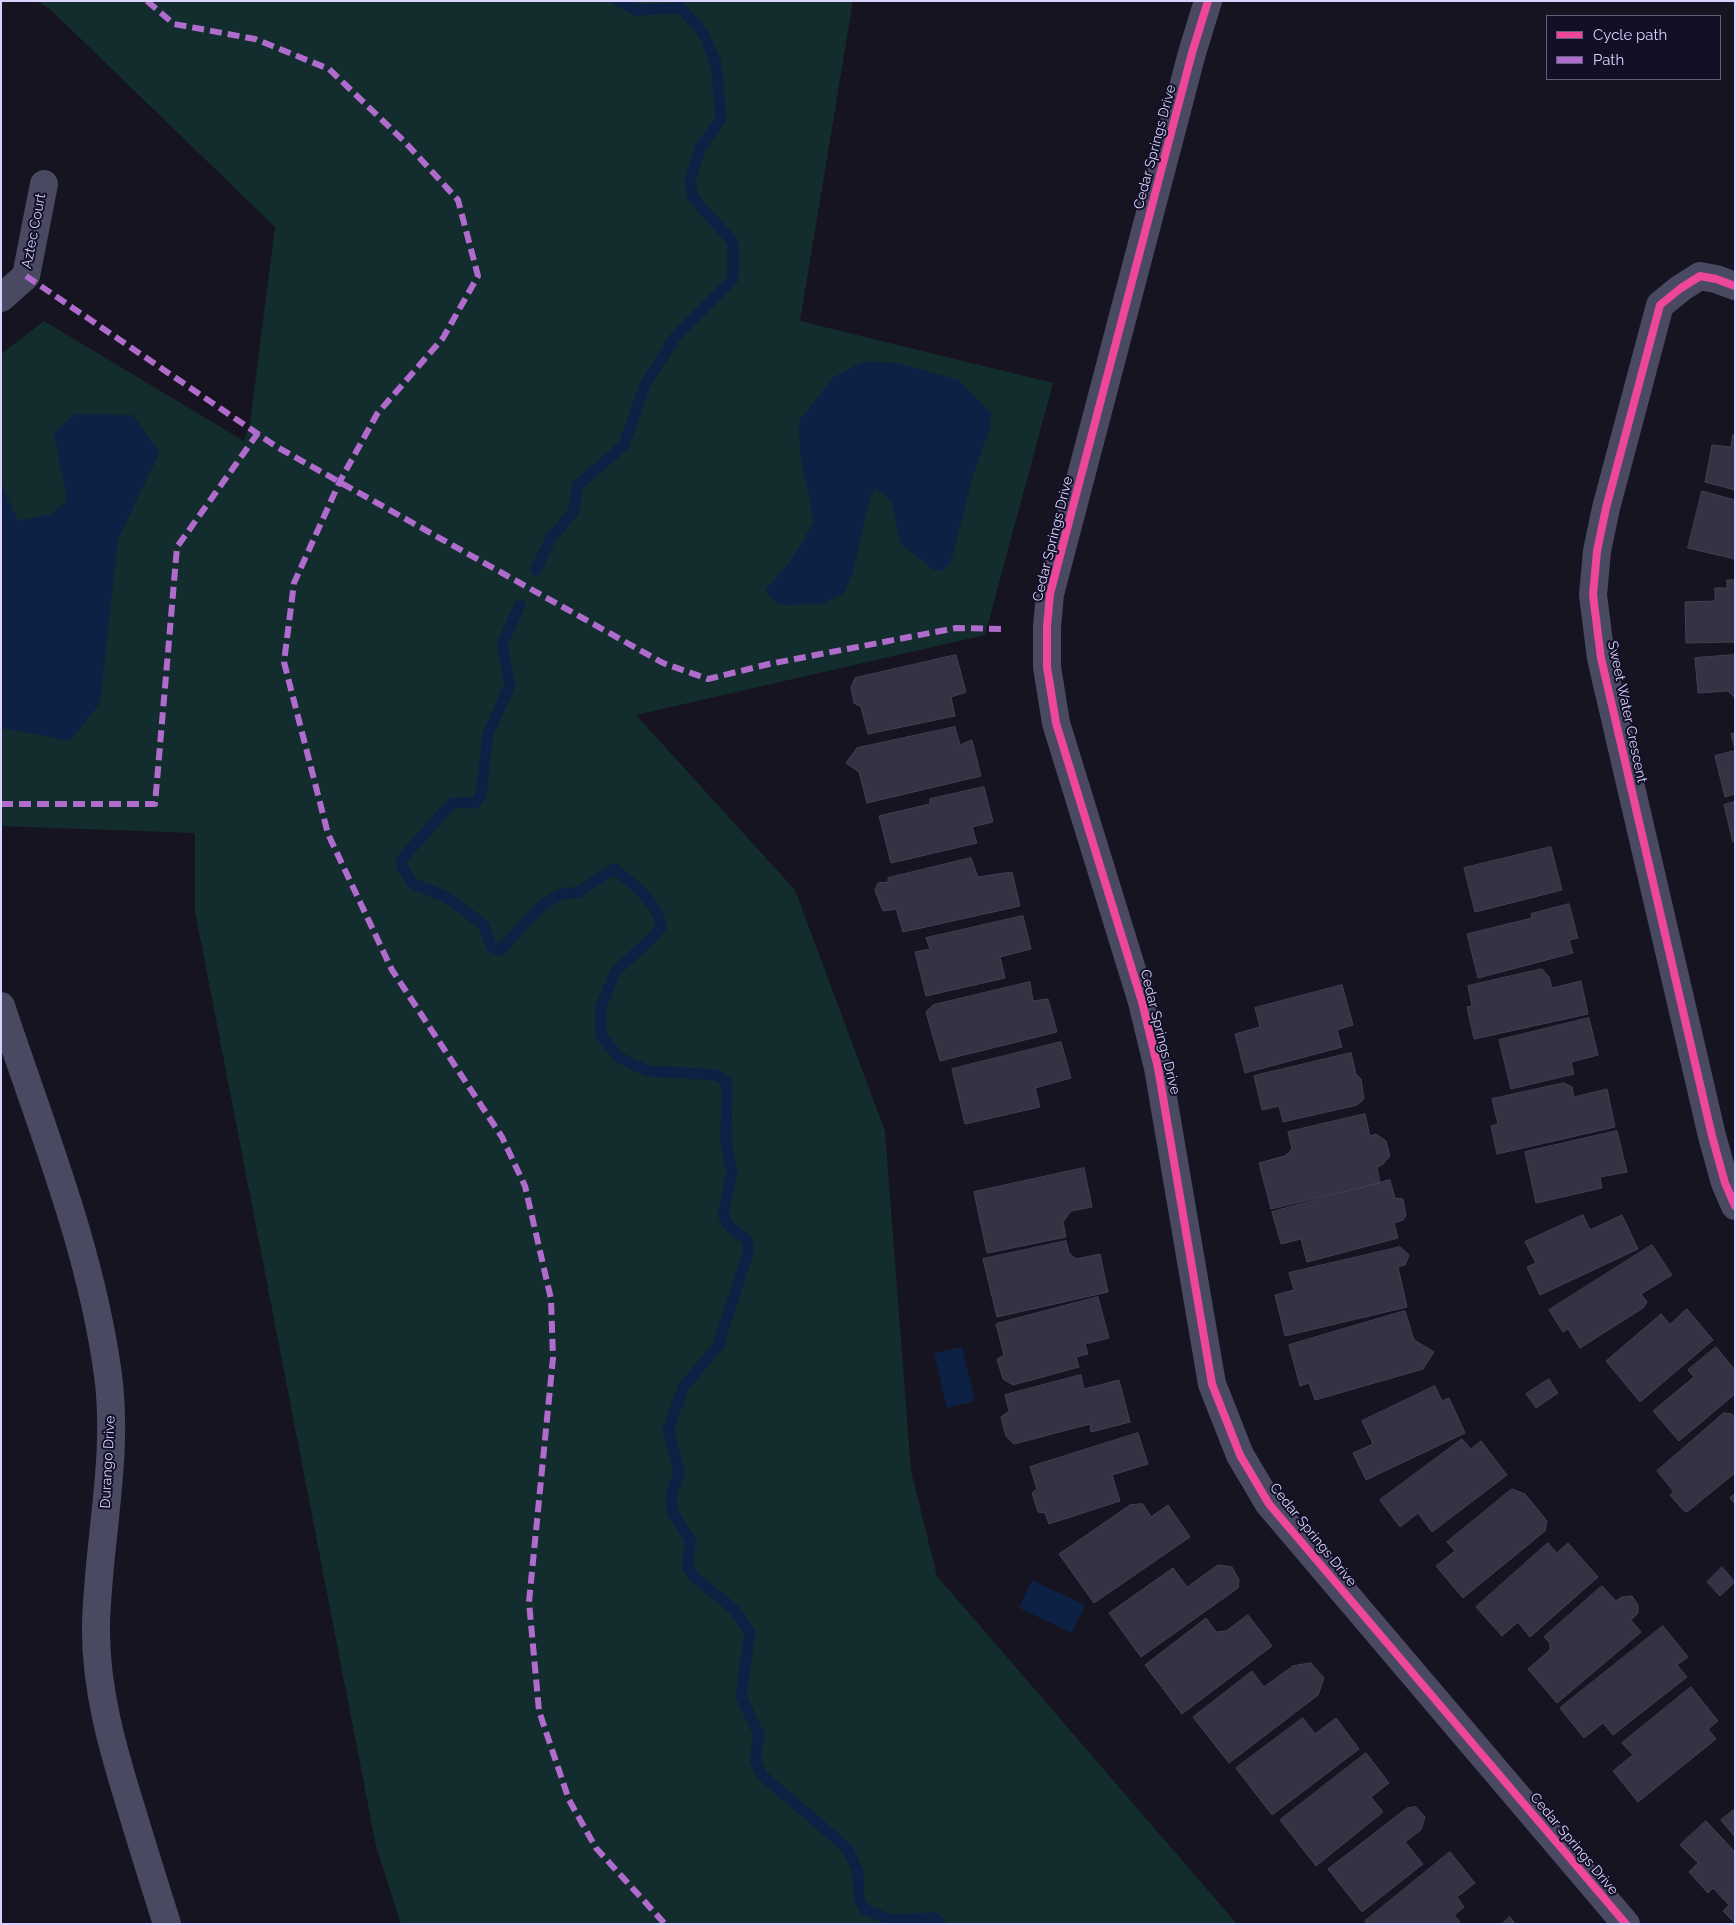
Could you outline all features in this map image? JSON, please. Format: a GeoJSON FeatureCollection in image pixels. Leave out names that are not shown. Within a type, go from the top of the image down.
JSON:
{"type":"FeatureCollection","features":[{"type":"Feature","properties":{"kind":"street","name":"Cedar Springs Drive"},"geometry":{"type":"LineString","coordinates":[[1208,1],[1192,53],[1050,594],[1047,627],[1047,667],[1056,723],[1142,1002],[1159,1077],[1212,1384],[1240,1455],[1269,1504],[1626,1924]]}},
{"type":"Feature","properties":{"kind":"street","name":"Aztec Court"},"geometry":{"type":"LineString","coordinates":[[1,298],[26,276],[44,184]]}},
{"type":"Feature","properties":{"kind":"street","name":"Sweet Water Crescent"},"geometry":{"type":"LineString","coordinates":[[1735,286],[1716,279],[1700,276],[1660,305],[1606,508],[1597,551],[1594,595],[1600,658],[1712,1136],[1725,1183],[1735,1206]]}},
{"type":"Feature","properties":{"kind":"street","name":"Durango Drive"},"geometry":{"type":"LineString","coordinates":[[1,1006],[61,1183],[88,1273],[100,1326],[112,1415],[111,1455],[96,1626],[99,1671],[106,1721],[117,1762],[167,1924]]}},
{"type":"Feature","properties":{"kind":"green space"},"geometry":{"type":"Polygon","coordinates":[[[38,1],[853,1],[800,321],[1053,383],[985,635],[636,715],[795,890],[885,1131],[911,1471],[937,1576],[1237,1924],[401,1924],[376,1846],[195,911],[195,833],[1,826],[1,354],[44,321],[244,441],[250,423],[275,227],[53,12],[38,1]]]}},
{"type":"Feature","properties":{"kind":"water"},"geometry":{"type":"Polygon","coordinates":[[[862,362],[898,363],[958,380],[991,413],[990,428],[973,475],[951,562],[944,570],[934,570],[901,544],[892,502],[877,489],[871,494],[852,576],[845,592],[824,604],[779,605],[765,590],[789,563],[814,522],[800,456],[799,421],[834,377],[862,362]]]}},
{"type":"Feature","properties":{"kind":"water"},"geometry":{"type":"Polygon","coordinates":[[[76,414],[133,415],[160,452],[118,539],[100,703],[70,741],[1,728],[1,484],[18,521],[51,514],[67,501],[54,432],[76,414]]]}},
{"type":"Feature","properties":{"kind":"water"},"geometry":{"type":"Polygon","coordinates":[[[962,1347],[975,1401],[947,1408],[934,1353],[962,1347]]]}},
{"type":"Feature","properties":{"kind":"water"},"geometry":{"type":"Polygon","coordinates":[[[1032,1580],[1085,1605],[1072,1633],[1019,1608],[1032,1580]]]}},
{"type":"Feature","properties":{"kind":"building"},"geometry":{"type":"Polygon","coordinates":[[[1733,435],[1735,435],[1735,490],[1705,482],[1712,445],[1731,447],[1733,435]]]}},
{"type":"Feature","properties":{"kind":"building"},"geometry":{"type":"Polygon","coordinates":[[[1702,491],[1735,500],[1735,559],[1688,548],[1702,491]]]}},
{"type":"Feature","properties":{"kind":"building"},"geometry":{"type":"Polygon","coordinates":[[[1727,580],[1735,580],[1735,642],[1686,643],[1685,602],[1715,601],[1715,588],[1727,588],[1727,580]]]}},
{"type":"Feature","properties":{"kind":"building"},"geometry":{"type":"Polygon","coordinates":[[[956,655],[966,692],[951,697],[955,716],[868,734],[861,707],[854,703],[851,687],[855,678],[956,655]]]}},
{"type":"Feature","properties":{"kind":"building"},"geometry":{"type":"Polygon","coordinates":[[[1735,655],[1735,698],[1728,691],[1698,693],[1695,658],[1735,655]]]}},
{"type":"Feature","properties":{"kind":"building"},"geometry":{"type":"Polygon","coordinates":[[[955,727],[960,745],[972,740],[981,776],[867,803],[859,772],[846,763],[857,748],[955,727]]]}},
{"type":"Feature","properties":{"kind":"building"},"geometry":{"type":"Polygon","coordinates":[[[1735,733],[1735,750],[1731,734],[1735,733]]]}},
{"type":"Feature","properties":{"kind":"building"},"geometry":{"type":"Polygon","coordinates":[[[1735,751],[1735,794],[1725,797],[1715,756],[1735,751]]]}},
{"type":"Feature","properties":{"kind":"building"},"geometry":{"type":"Polygon","coordinates":[[[984,787],[993,822],[972,827],[977,843],[891,863],[879,816],[930,804],[930,799],[984,787]]]}},
{"type":"Feature","properties":{"kind":"building"},"geometry":{"type":"Polygon","coordinates":[[[1734,802],[1735,841],[1733,842],[1724,805],[1734,802]]]}},
{"type":"Feature","properties":{"kind":"building"},"geometry":{"type":"Polygon","coordinates":[[[1551,847],[1562,890],[1475,912],[1464,868],[1551,847]]]}},
{"type":"Feature","properties":{"kind":"building"},"geometry":{"type":"Polygon","coordinates":[[[971,858],[978,877],[1012,872],[1020,906],[903,932],[896,909],[883,911],[875,890],[878,883],[888,882],[888,878],[971,858]]]}},
{"type":"Feature","properties":{"kind":"building"},"geometry":{"type":"Polygon","coordinates":[[[1569,904],[1578,938],[1569,940],[1573,953],[1478,978],[1467,934],[1532,918],[1531,914],[1569,904]]]}},
{"type":"Feature","properties":{"kind":"building"},"geometry":{"type":"Polygon","coordinates":[[[1023,916],[1031,949],[1000,957],[1005,978],[926,996],[915,952],[930,949],[926,938],[1023,916]]]}},
{"type":"Feature","properties":{"kind":"building"},"geometry":{"type":"Polygon","coordinates":[[[1542,969],[1549,977],[1552,988],[1581,981],[1588,1014],[1474,1039],[1467,1007],[1472,1006],[1468,986],[1542,969]]]}},
{"type":"Feature","properties":{"kind":"building"},"geometry":{"type":"Polygon","coordinates":[[[1030,982],[1033,1001],[1048,999],[1057,1032],[940,1061],[926,1012],[933,1005],[1030,982]]]}},
{"type":"Feature","properties":{"kind":"building"},"geometry":{"type":"Polygon","coordinates":[[[1342,985],[1353,1025],[1337,1030],[1342,1047],[1245,1073],[1235,1034],[1260,1027],[1255,1008],[1342,985]]]}},
{"type":"Feature","properties":{"kind":"building"},"geometry":{"type":"Polygon","coordinates":[[[1589,1018],[1598,1055],[1571,1062],[1574,1074],[1511,1089],[1499,1040],[1589,1018]]]}},
{"type":"Feature","properties":{"kind":"building"},"geometry":{"type":"Polygon","coordinates":[[[1061,1042],[1071,1078],[1035,1088],[1040,1107],[965,1124],[952,1069],[1061,1042]]]}},
{"type":"Feature","properties":{"kind":"building"},"geometry":{"type":"Polygon","coordinates":[[[1351,1053],[1356,1074],[1361,1079],[1364,1099],[1357,1105],[1283,1122],[1279,1106],[1262,1110],[1254,1076],[1351,1053]]]}},
{"type":"Feature","properties":{"kind":"building"},"geometry":{"type":"Polygon","coordinates":[[[1564,1083],[1572,1087],[1574,1097],[1607,1089],[1615,1127],[1497,1154],[1491,1126],[1498,1124],[1492,1099],[1564,1083]]]}},
{"type":"Feature","properties":{"kind":"building"},"geometry":{"type":"Polygon","coordinates":[[[1365,1114],[1370,1136],[1376,1134],[1386,1141],[1390,1156],[1382,1165],[1377,1167],[1380,1183],[1271,1209],[1259,1163],[1285,1156],[1292,1149],[1288,1132],[1365,1114]]]}},
{"type":"Feature","properties":{"kind":"building"},"geometry":{"type":"Polygon","coordinates":[[[1617,1131],[1627,1172],[1600,1177],[1602,1188],[1536,1203],[1525,1152],[1617,1131]]]}},
{"type":"Feature","properties":{"kind":"building"},"geometry":{"type":"Polygon","coordinates":[[[1084,1168],[1092,1207],[1071,1211],[1063,1222],[1066,1237],[987,1253],[974,1192],[1084,1168]]]}},
{"type":"Feature","properties":{"kind":"building"},"geometry":{"type":"Polygon","coordinates":[[[1390,1180],[1395,1198],[1403,1199],[1406,1215],[1403,1220],[1394,1223],[1398,1238],[1307,1262],[1301,1239],[1281,1244],[1272,1212],[1390,1180]]]}},
{"type":"Feature","properties":{"kind":"building"},"geometry":{"type":"Polygon","coordinates":[[[1583,1215],[1590,1230],[1622,1215],[1638,1249],[1540,1295],[1527,1267],[1536,1263],[1525,1242],[1583,1215]]]}},
{"type":"Feature","properties":{"kind":"building"},"geometry":{"type":"Polygon","coordinates":[[[1066,1241],[1069,1253],[1076,1259],[1100,1254],[1108,1292],[997,1317],[983,1259],[1066,1241]]]}},
{"type":"Feature","properties":{"kind":"building"},"geometry":{"type":"Polygon","coordinates":[[[1652,1245],[1672,1275],[1641,1294],[1647,1302],[1643,1308],[1580,1348],[1568,1329],[1563,1332],[1549,1310],[1652,1245]]]}},
{"type":"Feature","properties":{"kind":"building"},"geometry":{"type":"Polygon","coordinates":[[[1400,1247],[1409,1255],[1405,1265],[1398,1267],[1407,1307],[1285,1336],[1275,1295],[1294,1290],[1289,1273],[1400,1247]]]}},
{"type":"Feature","properties":{"kind":"building"},"geometry":{"type":"Polygon","coordinates":[[[1098,1297],[1109,1338],[1085,1344],[1088,1354],[1076,1357],[1079,1367],[1013,1385],[1003,1379],[997,1359],[1004,1355],[996,1324],[1098,1297]]]}},
{"type":"Feature","properties":{"kind":"building"},"geometry":{"type":"Polygon","coordinates":[[[1687,1309],[1713,1340],[1640,1402],[1606,1361],[1661,1314],[1670,1324],[1687,1309]]]}},
{"type":"Feature","properties":{"kind":"building"},"geometry":{"type":"Polygon","coordinates":[[[1405,1311],[1414,1340],[1434,1352],[1423,1369],[1315,1400],[1309,1383],[1300,1386],[1289,1345],[1405,1311]]]}},
{"type":"Feature","properties":{"kind":"building"},"geometry":{"type":"Polygon","coordinates":[[[1716,1347],[1735,1370],[1735,1394],[1679,1441],[1653,1411],[1694,1377],[1688,1370],[1716,1347]]]}},
{"type":"Feature","properties":{"kind":"building"},"geometry":{"type":"Polygon","coordinates":[[[1081,1375],[1084,1389],[1119,1380],[1130,1422],[1091,1432],[1090,1424],[1014,1444],[1006,1436],[1001,1417],[1009,1411],[1005,1395],[1081,1375]]]}},
{"type":"Feature","properties":{"kind":"building"},"geometry":{"type":"Polygon","coordinates":[[[1549,1379],[1558,1393],[1536,1408],[1526,1394],[1549,1379]]]}},
{"type":"Feature","properties":{"kind":"building"},"geometry":{"type":"Polygon","coordinates":[[[1435,1386],[1442,1401],[1449,1398],[1465,1433],[1366,1480],[1353,1453],[1373,1444],[1362,1421],[1435,1386]]]}},
{"type":"Feature","properties":{"kind":"building"},"geometry":{"type":"Polygon","coordinates":[[[1724,1413],[1732,1414],[1735,1418],[1735,1473],[1687,1512],[1670,1495],[1674,1492],[1657,1471],[1724,1413]]]}},
{"type":"Feature","properties":{"kind":"building"},"geometry":{"type":"Polygon","coordinates":[[[1138,1433],[1148,1464],[1112,1475],[1120,1501],[1049,1524],[1045,1513],[1038,1512],[1032,1493],[1037,1489],[1030,1467],[1138,1433]]]}},
{"type":"Feature","properties":{"kind":"building"},"geometry":{"type":"Polygon","coordinates":[[[1462,1439],[1471,1449],[1481,1441],[1507,1475],[1432,1532],[1418,1513],[1400,1527],[1380,1500],[1462,1439]]]}},
{"type":"Feature","properties":{"kind":"building"},"geometry":{"type":"Polygon","coordinates":[[[1512,1489],[1525,1494],[1547,1521],[1545,1531],[1463,1598],[1436,1566],[1455,1551],[1447,1542],[1512,1489]]]}},
{"type":"Feature","properties":{"kind":"building"},"geometry":{"type":"Polygon","coordinates":[[[1735,1494],[1735,1504],[1730,1498],[1735,1494]]]}},
{"type":"Feature","properties":{"kind":"building"},"geometry":{"type":"Polygon","coordinates":[[[1143,1504],[1151,1517],[1168,1505],[1190,1537],[1094,1603],[1059,1554],[1130,1505],[1143,1504]]]}},
{"type":"Feature","properties":{"kind":"building"},"geometry":{"type":"Polygon","coordinates":[[[1548,1543],[1557,1553],[1568,1543],[1598,1577],[1530,1637],[1518,1622],[1502,1636],[1476,1607],[1548,1543]]]}},
{"type":"Feature","properties":{"kind":"building"},"geometry":{"type":"Polygon","coordinates":[[[1218,1565],[1232,1567],[1239,1580],[1238,1588],[1141,1657],[1109,1613],[1173,1568],[1187,1587],[1218,1565]]]}},
{"type":"Feature","properties":{"kind":"building"},"geometry":{"type":"Polygon","coordinates":[[[1722,1567],[1735,1582],[1720,1596],[1707,1582],[1722,1567]]]}},
{"type":"Feature","properties":{"kind":"building"},"geometry":{"type":"Polygon","coordinates":[[[1602,1586],[1616,1601],[1622,1597],[1632,1596],[1638,1605],[1638,1613],[1631,1620],[1641,1632],[1557,1703],[1528,1669],[1550,1650],[1550,1643],[1544,1637],[1602,1586]]]}},
{"type":"Feature","properties":{"kind":"building"},"geometry":{"type":"Polygon","coordinates":[[[1248,1615],[1272,1646],[1182,1714],[1145,1665],[1206,1618],[1216,1632],[1226,1631],[1248,1615]]]}},
{"type":"Feature","properties":{"kind":"building"},"geometry":{"type":"Polygon","coordinates":[[[1663,1626],[1688,1657],[1677,1665],[1687,1677],[1613,1735],[1603,1723],[1584,1738],[1560,1708],[1663,1626]]]}},
{"type":"Feature","properties":{"kind":"building"},"geometry":{"type":"Polygon","coordinates":[[[1311,1663],[1324,1678],[1318,1695],[1229,1763],[1193,1717],[1252,1671],[1264,1687],[1293,1666],[1311,1663]]]}},
{"type":"Feature","properties":{"kind":"building"},"geometry":{"type":"Polygon","coordinates":[[[1691,1687],[1718,1721],[1708,1729],[1716,1739],[1638,1802],[1613,1771],[1633,1755],[1622,1743],[1691,1687]]]}},
{"type":"Feature","properties":{"kind":"building"},"geometry":{"type":"Polygon","coordinates":[[[1303,1718],[1315,1734],[1336,1718],[1359,1749],[1272,1815],[1236,1768],[1303,1718]]]}},
{"type":"Feature","properties":{"kind":"building"},"geometry":{"type":"Polygon","coordinates":[[[1366,1753],[1389,1783],[1371,1797],[1383,1812],[1316,1866],[1280,1820],[1366,1753]]]}},
{"type":"Feature","properties":{"kind":"building"},"geometry":{"type":"Polygon","coordinates":[[[1416,1807],[1425,1817],[1421,1830],[1405,1842],[1423,1864],[1362,1912],[1328,1869],[1407,1808],[1416,1807]]]}},
{"type":"Feature","properties":{"kind":"building"},"geometry":{"type":"Polygon","coordinates":[[[1735,1809],[1735,1837],[1721,1820],[1735,1809]]]}},
{"type":"Feature","properties":{"kind":"building"},"geometry":{"type":"Polygon","coordinates":[[[1706,1821],[1735,1852],[1735,1923],[1723,1911],[1729,1905],[1713,1888],[1708,1893],[1689,1872],[1698,1863],[1680,1845],[1706,1821]]]}},
{"type":"Feature","properties":{"kind":"building"},"geometry":{"type":"Polygon","coordinates":[[[1450,1852],[1475,1883],[1457,1897],[1464,1907],[1454,1915],[1460,1922],[1458,1924],[1368,1924],[1365,1921],[1450,1852]]]}},
{"type":"Feature","properties":{"kind":"building"},"geometry":{"type":"Polygon","coordinates":[[[1510,1917],[1515,1924],[1502,1924],[1510,1917]]]}},
{"type":"Feature","properties":{"kind":"waterway"},"geometry":{"type":"LineString","coordinates":[[536,570],[551,538],[573,512],[578,485],[624,445],[645,385],[675,337],[733,279],[733,242],[693,198],[690,182],[700,148],[721,119],[716,63],[703,33],[681,8],[637,10],[618,1]]}},
{"type":"Feature","properties":{"kind":"waterway"},"geometry":{"type":"LineString","coordinates":[[520,605],[502,644],[510,685],[488,734],[481,794],[475,803],[452,803],[401,860],[403,868],[413,884],[444,896],[483,924],[492,947],[500,950],[543,905],[559,895],[579,892],[614,869],[637,887],[656,910],[661,927],[652,938],[616,971],[601,1006],[601,1035],[618,1057],[648,1071],[715,1075],[727,1081],[726,1141],[732,1172],[723,1214],[728,1225],[746,1239],[749,1249],[718,1346],[683,1388],[668,1430],[679,1472],[671,1497],[673,1513],[690,1540],[688,1567],[694,1577],[733,1608],[750,1632],[741,1696],[759,1735],[755,1760],[762,1775],[847,1848],[858,1871],[859,1899],[864,1909],[891,1920],[935,1918],[941,1924]]}},
{"type":"Feature","properties":{"kind":"marked path"},"geometry":{"type":"LineString","coordinates":[[147,1],[174,24],[255,39],[329,69],[405,142],[458,200],[478,276],[443,338],[377,414],[340,481],[294,583],[284,662],[328,834],[392,970],[502,1137],[525,1186],[551,1299],[553,1358],[529,1602],[539,1711],[569,1800],[596,1848],[665,1924]]}},
{"type":"Feature","properties":{"kind":"marked path"},"geometry":{"type":"LineString","coordinates":[[26,276],[277,447],[663,663],[708,679],[769,664],[956,628],[1003,629]]}},
{"type":"Feature","properties":{"kind":"marked path"},"geometry":{"type":"LineString","coordinates":[[1,804],[155,804],[177,547],[258,433]]}},
{"type":"Feature","properties":{"kind":"cycle path"},"geometry":{"type":"LineString","coordinates":[[1208,1],[1192,53],[1050,594],[1047,627],[1047,667],[1056,723],[1142,1002],[1158,1068],[1212,1384],[1240,1455],[1269,1504],[1626,1924]]}},
{"type":"Feature","properties":{"kind":"cycle path"},"geometry":{"type":"LineString","coordinates":[[1735,286],[1716,279],[1700,276],[1660,305],[1606,508],[1597,551],[1593,595],[1601,658],[1712,1136],[1725,1183],[1735,1206]]}}]}
